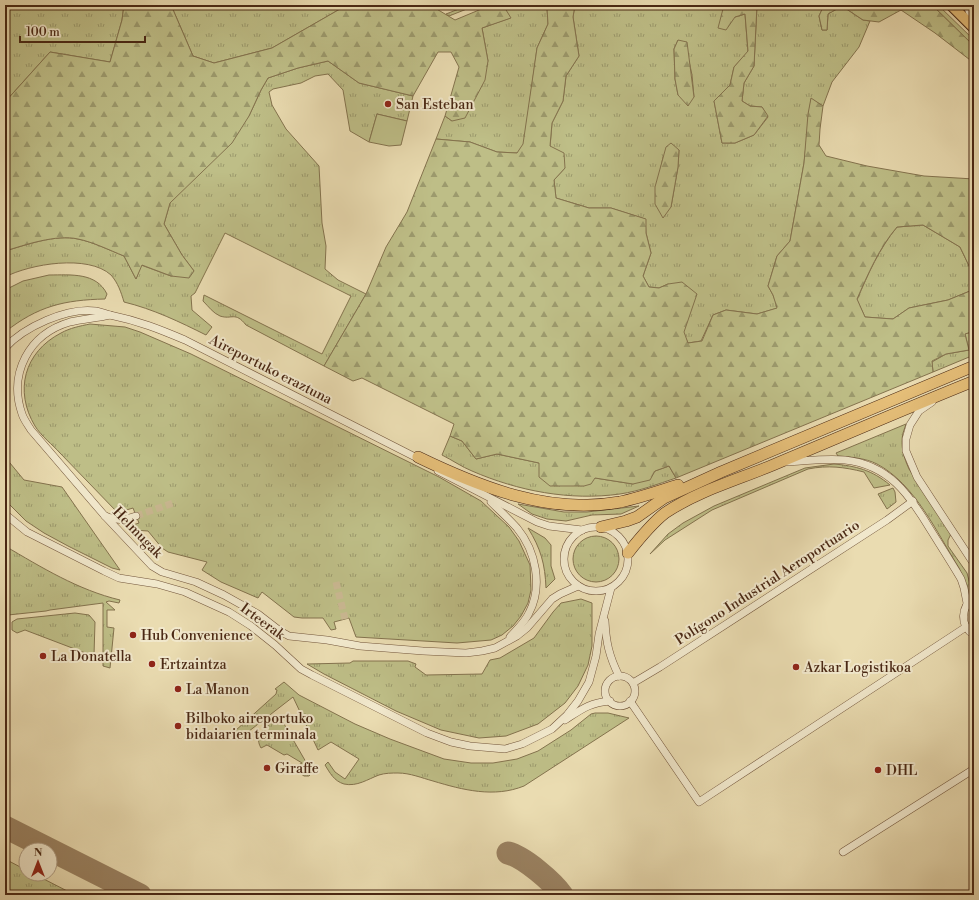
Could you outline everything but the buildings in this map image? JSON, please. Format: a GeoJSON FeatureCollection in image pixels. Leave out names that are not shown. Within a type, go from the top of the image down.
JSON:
{"type":"FeatureCollection","features":[{"type":"Feature","properties":{"kind":"highway"},"geometry":{"type":"LineString","coordinates":[[601,528],[637,517],[664,498],[721,472],[974,366]]}},
{"type":"Feature","properties":{"kind":"highway"},"geometry":{"type":"LineString","coordinates":[[628,553],[651,526],[664,514],[710,489],[974,381]]}},
{"type":"Feature","properties":{"kind":"highway"},"geometry":{"type":"LineString","coordinates":[[418,457],[506,494],[545,502],[567,504],[618,502],[721,472]]}},
{"type":"Feature","properties":{"kind":"main road"},"geometry":{"type":"LineString","coordinates":[[951,5],[974,28]]}},
{"type":"Feature","properties":{"kind":"street"},"geometry":{"type":"LineString","coordinates":[[967,5],[974,25]]}},
{"type":"Feature","properties":{"kind":"street"},"geometry":{"type":"LineString","coordinates":[[5,348],[31,327],[60,316],[73,312],[95,311],[110,315]]}},
{"type":"Feature","properties":{"kind":"street","name":"Aireportuko eraztuna"},"geometry":{"type":"LineString","coordinates":[[110,315],[138,321],[185,340],[418,457],[427,465],[442,474],[484,496]]}},
{"type":"Feature","properties":{"kind":"street","name":"Helmugak"},"geometry":{"type":"LineString","coordinates":[[110,315],[71,322],[56,328],[42,337],[30,348],[19,374],[17,388],[19,403],[23,416],[31,430],[104,515],[157,570],[196,582],[224,595],[258,614],[285,634],[293,637],[328,640],[360,646],[423,652],[466,653],[495,648],[527,628],[552,599],[578,586]]}},
{"type":"Feature","properties":{"kind":"street"},"geometry":{"type":"LineString","coordinates":[[941,394],[919,411],[910,425],[906,439],[906,451],[917,477],[974,564]]}},
{"type":"Feature","properties":{"kind":"street"},"geometry":{"type":"LineString","coordinates":[[779,462],[846,460],[865,465],[892,478],[913,501],[961,579],[967,603],[963,615],[966,627],[974,635]]}},
{"type":"Feature","properties":{"kind":"street"},"geometry":{"type":"LineString","coordinates":[[484,496],[537,522],[549,526],[582,530]]}},
{"type":"Feature","properties":{"kind":"street"},"geometry":{"type":"LineString","coordinates":[[484,496],[518,529],[526,542],[532,557],[536,578],[534,599],[529,613],[505,643]]}},
{"type":"Feature","properties":{"kind":"street","name":"Polígono Industrial Aeroportuario"},"geometry":{"type":"LineString","coordinates":[[633,683],[887,520],[913,501]]}},
{"type":"Feature","properties":{"kind":"street","name":"Irteerak"},"geometry":{"type":"LineString","coordinates":[[5,514],[27,532],[104,571],[120,578],[157,584],[185,592],[229,612],[275,644],[301,669],[427,733],[451,742],[470,746],[505,749],[522,744],[552,729]]}},
{"type":"Feature","properties":{"kind":"street"},"geometry":{"type":"LineString","coordinates":[[104,515],[116,520],[136,516]]}},
{"type":"Feature","properties":{"kind":"street"},"geometry":{"type":"LineString","coordinates":[[588,528],[601,528],[609,530],[621,539],[628,553],[628,565],[624,577],[611,588],[600,591],[589,591],[578,586],[567,574],[564,566],[564,557],[569,542],[575,535],[588,528]]}},
{"type":"Feature","properties":{"kind":"street"},"geometry":{"type":"LineString","coordinates":[[552,729],[567,715],[578,701],[589,682],[596,656],[604,612],[611,588]]}},
{"type":"Feature","properties":{"kind":"street"},"geometry":{"type":"LineString","coordinates":[[967,603],[974,597]]}},
{"type":"Feature","properties":{"kind":"street"},"geometry":{"type":"LineString","coordinates":[[604,612],[608,651],[619,676]]}},
{"type":"Feature","properties":{"kind":"street"},"geometry":{"type":"LineString","coordinates":[[630,702],[698,802],[966,627]]}},
{"type":"Feature","properties":{"kind":"street"},"geometry":{"type":"LineString","coordinates":[[619,676],[630,679],[633,683],[635,693],[630,702],[620,705],[614,704],[607,697],[605,691],[606,686],[614,677],[619,676]]}},
{"type":"Feature","properties":{"kind":"street"},"geometry":{"type":"LineString","coordinates":[[552,729],[587,706],[610,701]]}},
{"type":"Feature","properties":{"kind":"street"},"geometry":{"type":"LineString","coordinates":[[843,852],[974,768]]}},
{"type":"Feature","properties":{"kind":"green space"},"geometry":{"type":"Polygon","coordinates":[[[5,5],[124,5],[122,20],[110,62],[50,52],[5,102],[5,5]]]}},
{"type":"Feature","properties":{"kind":"green space"},"geometry":{"type":"Polygon","coordinates":[[[124,5],[171,5],[193,56],[214,63],[272,48],[340,9],[359,5],[430,5],[455,20],[491,5],[503,5],[511,18],[482,28],[488,61],[485,80],[465,118],[452,121],[445,116],[459,67],[451,52],[438,52],[413,96],[359,83],[328,61],[298,68],[268,78],[249,116],[232,143],[170,203],[164,224],[182,255],[194,271],[189,278],[171,276],[142,265],[136,279],[124,256],[84,240],[69,238],[51,239],[5,251],[5,102],[50,52],[110,62],[122,20],[124,5]]]}},
{"type":"Feature","properties":{"kind":"green space"},"geometry":{"type":"Polygon","coordinates":[[[171,5],[359,5],[340,9],[272,48],[214,63],[193,56],[171,5]]]}},
{"type":"Feature","properties":{"kind":"green space"},"geometry":{"type":"Polygon","coordinates":[[[469,5],[477,5],[449,16],[446,14],[469,5]]]}},
{"type":"Feature","properties":{"kind":"green space"},"geometry":{"type":"Polygon","coordinates":[[[503,5],[542,5],[547,8],[548,24],[537,48],[524,144],[518,153],[497,152],[470,142],[436,139],[445,116],[452,121],[488,61],[482,28],[510,18],[503,5]]]}},
{"type":"Feature","properties":{"kind":"green space"},"geometry":{"type":"Polygon","coordinates":[[[542,5],[575,5],[573,17],[579,56],[566,76],[563,101],[552,123],[550,146],[564,153],[565,168],[554,180],[556,198],[589,208],[611,208],[646,219],[646,233],[651,253],[643,276],[649,287],[659,288],[668,284],[682,282],[697,294],[684,332],[688,343],[702,341],[713,315],[726,310],[757,314],[777,308],[773,295],[768,286],[777,256],[790,241],[804,163],[808,114],[811,98],[823,106],[819,145],[826,156],[867,166],[924,176],[974,179],[974,331],[965,334],[969,350],[946,354],[932,361],[933,372],[676,478],[669,466],[655,471],[650,480],[633,484],[595,478],[591,484],[584,486],[550,486],[539,477],[539,463],[497,454],[476,459],[462,441],[450,436],[454,424],[362,378],[353,381],[324,366],[366,294],[386,247],[407,212],[436,139],[470,142],[497,152],[517,153],[523,144],[537,48],[548,24],[547,8],[542,5]],[[923,225],[897,227],[879,252],[857,299],[865,317],[893,319],[909,308],[948,300],[970,291],[971,270],[960,247],[923,225]]]}},
{"type":"Feature","properties":{"kind":"green space"},"geometry":{"type":"Polygon","coordinates":[[[575,5],[727,5],[723,9],[735,17],[745,14],[748,52],[734,67],[730,85],[714,101],[722,143],[735,143],[754,135],[768,117],[762,107],[750,106],[742,101],[744,83],[754,66],[757,5],[824,5],[819,16],[822,30],[827,30],[828,14],[842,6],[863,20],[870,21],[859,47],[832,82],[823,106],[811,99],[804,163],[790,241],[777,256],[768,286],[778,308],[757,314],[726,310],[713,315],[701,341],[688,343],[683,332],[696,294],[668,284],[659,288],[649,287],[643,276],[651,253],[646,233],[645,219],[611,208],[589,208],[556,198],[554,180],[565,168],[550,147],[552,123],[563,101],[566,76],[579,56],[573,17],[575,5]],[[678,40],[674,49],[675,79],[678,95],[694,97],[689,61],[678,40]],[[679,150],[663,157],[660,172],[671,207],[678,167],[679,150]]]}},
{"type":"Feature","properties":{"kind":"green space"},"geometry":{"type":"Polygon","coordinates":[[[727,5],[757,5],[754,66],[744,83],[742,101],[750,106],[762,107],[768,116],[754,135],[735,143],[722,143],[714,101],[730,85],[734,67],[748,51],[745,14],[735,17],[726,30],[718,28],[723,9],[727,5]]]}},
{"type":"Feature","properties":{"kind":"green space"},"geometry":{"type":"Polygon","coordinates":[[[824,5],[932,5],[974,46],[974,63],[935,33],[901,10],[879,22],[863,20],[842,6],[828,14],[827,30],[822,30],[819,16],[824,5]]]}},
{"type":"Feature","properties":{"kind":"green space"},"geometry":{"type":"Polygon","coordinates":[[[932,5],[938,5],[974,40],[974,46],[932,5]]]}},
{"type":"Feature","properties":{"kind":"green space"},"geometry":{"type":"Polygon","coordinates":[[[678,40],[687,42],[694,97],[688,106],[678,95],[675,79],[674,49],[678,40]]]}},
{"type":"Feature","properties":{"kind":"green space"},"geometry":{"type":"Polygon","coordinates":[[[328,61],[359,83],[413,96],[407,121],[377,114],[369,142],[350,131],[343,90],[328,74],[315,76],[301,83],[273,89],[269,92],[272,105],[286,129],[319,166],[322,223],[326,246],[325,269],[338,280],[366,294],[324,366],[246,325],[239,318],[218,315],[203,301],[204,295],[322,354],[351,296],[225,233],[195,293],[191,296],[192,310],[212,327],[206,335],[156,312],[124,302],[117,284],[111,275],[101,269],[88,265],[59,263],[43,265],[16,272],[5,277],[5,251],[32,243],[60,238],[84,240],[124,256],[136,279],[141,265],[171,276],[194,271],[182,255],[164,224],[170,203],[249,116],[268,78],[298,68],[328,61]]]}},
{"type":"Feature","properties":{"kind":"green space"},"geometry":{"type":"Polygon","coordinates":[[[377,114],[407,121],[401,145],[389,146],[369,142],[377,114]]]}},
{"type":"Feature","properties":{"kind":"green space"},"geometry":{"type":"Polygon","coordinates":[[[671,143],[679,150],[678,167],[671,207],[663,218],[655,204],[655,187],[666,147],[671,143]]]}},
{"type":"Feature","properties":{"kind":"green space"},"geometry":{"type":"Polygon","coordinates":[[[923,225],[960,247],[971,270],[970,291],[948,300],[909,308],[893,319],[865,317],[857,300],[879,253],[897,227],[923,225]]]}},
{"type":"Feature","properties":{"kind":"green space"},"geometry":{"type":"Polygon","coordinates":[[[49,275],[74,275],[90,278],[102,287],[107,294],[105,299],[64,303],[40,310],[17,323],[5,332],[5,290],[23,281],[49,275]]]}},
{"type":"Feature","properties":{"kind":"green space"},"geometry":{"type":"Polygon","coordinates":[[[90,324],[125,327],[191,354],[439,477],[481,501],[509,527],[519,541],[530,565],[531,590],[528,603],[521,616],[513,626],[502,635],[491,640],[457,643],[356,637],[349,618],[334,622],[336,629],[331,630],[323,618],[294,617],[262,592],[258,598],[221,582],[202,570],[207,562],[168,552],[162,548],[148,531],[134,530],[130,526],[139,523],[133,508],[123,511],[116,511],[38,430],[29,413],[25,399],[24,386],[26,374],[38,351],[48,341],[61,333],[71,328],[90,324]]]}},
{"type":"Feature","properties":{"kind":"green space"},"geometry":{"type":"Polygon","coordinates":[[[974,331],[974,355],[933,372],[932,362],[946,354],[969,350],[965,334],[974,331]]]}},
{"type":"Feature","properties":{"kind":"green space"},"geometry":{"type":"Polygon","coordinates":[[[906,424],[902,443],[907,465],[951,534],[948,540],[948,546],[967,573],[972,592],[968,593],[959,568],[924,510],[903,484],[891,473],[877,464],[863,459],[838,456],[836,453],[906,424]]]}},
{"type":"Feature","properties":{"kind":"green space"},"geometry":{"type":"Polygon","coordinates":[[[450,436],[462,441],[476,459],[497,454],[539,463],[595,478],[633,484],[655,471],[669,466],[676,478],[642,489],[620,494],[582,496],[544,493],[490,478],[468,469],[442,455],[450,436]]]}},
{"type":"Feature","properties":{"kind":"green space"},"geometry":{"type":"Polygon","coordinates":[[[5,457],[24,480],[62,487],[120,570],[112,568],[68,546],[26,521],[5,500],[5,457]]]}},
{"type":"Feature","properties":{"kind":"green space"},"geometry":{"type":"Polygon","coordinates":[[[834,464],[850,466],[870,472],[890,485],[874,488],[864,472],[850,469],[829,467],[808,469],[712,510],[665,540],[650,554],[668,534],[683,523],[714,506],[805,468],[834,464]]]}},
{"type":"Feature","properties":{"kind":"green space"},"geometry":{"type":"Polygon","coordinates":[[[893,488],[896,502],[887,509],[878,494],[893,488]]]}},
{"type":"Feature","properties":{"kind":"green space"},"geometry":{"type":"Polygon","coordinates":[[[518,504],[564,512],[587,512],[639,506],[621,514],[592,515],[566,521],[547,519],[532,514],[518,504]]]}},
{"type":"Feature","properties":{"kind":"green space"},"geometry":{"type":"Polygon","coordinates":[[[528,528],[545,538],[551,545],[551,566],[555,579],[546,588],[542,557],[528,528]]]}},
{"type":"Feature","properties":{"kind":"green space"},"geometry":{"type":"Polygon","coordinates":[[[601,536],[613,542],[618,550],[618,568],[613,576],[605,581],[591,582],[579,576],[574,568],[573,554],[579,542],[587,537],[601,536]]]}},
{"type":"Feature","properties":{"kind":"green space"},"geometry":{"type":"Polygon","coordinates":[[[5,546],[46,570],[75,584],[104,596],[120,600],[119,603],[109,601],[106,602],[115,610],[107,610],[107,627],[114,628],[110,668],[103,666],[103,603],[8,615],[5,603],[5,546]]]}},
{"type":"Feature","properties":{"kind":"green space"},"geometry":{"type":"Polygon","coordinates":[[[581,599],[592,603],[592,646],[588,665],[578,686],[565,703],[538,724],[506,736],[479,738],[441,730],[396,711],[307,664],[350,663],[353,661],[408,661],[416,664],[415,667],[426,675],[482,674],[490,660],[500,658],[534,638],[561,603],[581,599]]]}},
{"type":"Feature","properties":{"kind":"green space"},"geometry":{"type":"Polygon","coordinates":[[[974,604],[974,626],[970,615],[974,604]]]}},
{"type":"Feature","properties":{"kind":"green space"},"geometry":{"type":"Polygon","coordinates":[[[75,613],[89,615],[95,622],[94,655],[90,659],[84,659],[88,654],[25,630],[17,633],[12,630],[12,622],[17,619],[75,613]]]}},
{"type":"Feature","properties":{"kind":"green space"},"geometry":{"type":"Polygon","coordinates":[[[284,682],[299,695],[355,724],[444,759],[471,763],[493,763],[517,759],[538,751],[571,730],[591,714],[608,713],[629,718],[524,786],[513,790],[490,792],[467,790],[402,773],[381,774],[358,784],[349,785],[341,783],[335,779],[325,765],[328,762],[335,772],[345,779],[359,759],[331,742],[318,750],[293,697],[244,735],[241,735],[235,731],[276,694],[277,690],[275,689],[284,682]]]}},
{"type":"Feature","properties":{"kind":"green space"},"geometry":{"type":"Polygon","coordinates":[[[280,717],[310,769],[311,774],[309,776],[304,776],[293,768],[302,763],[287,754],[284,755],[267,745],[261,748],[259,743],[260,733],[280,717]]]}},
{"type":"Feature","properties":{"kind":"green space"},"geometry":{"type":"Polygon","coordinates":[[[5,859],[18,866],[18,882],[50,882],[75,895],[5,895],[5,859]]]}},
{"type":"Feature","properties":{"kind":"taxiway"},"geometry":{"type":"LineString","coordinates":[[5,827],[140,895]]}},
{"type":"Feature","properties":{"kind":"taxiway"},"geometry":{"type":"LineString","coordinates":[[508,853],[522,859],[538,871],[562,895]]}},
{"type":"Feature","properties":{"kind":"tunnel"},"geometry":{"type":"LineString","coordinates":[[136,516],[176,502]]}},
{"type":"Feature","properties":{"kind":"tunnel"},"geometry":{"type":"LineString","coordinates":[[336,582],[345,619]]}},
{"type":"Feature","properties":{"kind":"place","name":"San Esteban"},"geometry":{"type":"Point","coordinates":[388,104]}},
{"type":"Feature","properties":{"kind":"place","name":"Hub Convenience"},"geometry":{"type":"Point","coordinates":[133,635]}},
{"type":"Feature","properties":{"kind":"place","name":"La Donatella"},"geometry":{"type":"Point","coordinates":[43,656]}},
{"type":"Feature","properties":{"kind":"place","name":"Ertzaintza"},"geometry":{"type":"Point","coordinates":[152,664]}},
{"type":"Feature","properties":{"kind":"place","name":"Azkar Logistikoa"},"geometry":{"type":"Point","coordinates":[796,667]}},
{"type":"Feature","properties":{"kind":"place","name":"La Manon"},"geometry":{"type":"Point","coordinates":[178,689]}},
{"type":"Feature","properties":{"kind":"place","name":"Bilboko aireportuko bidaiarien terminala"},"geometry":{"type":"Point","coordinates":[178,726]}},
{"type":"Feature","properties":{"kind":"place","name":"Giraffe"},"geometry":{"type":"Point","coordinates":[267,768]}},
{"type":"Feature","properties":{"kind":"place","name":"DHL"},"geometry":{"type":"Point","coordinates":[878,770]}}]}
